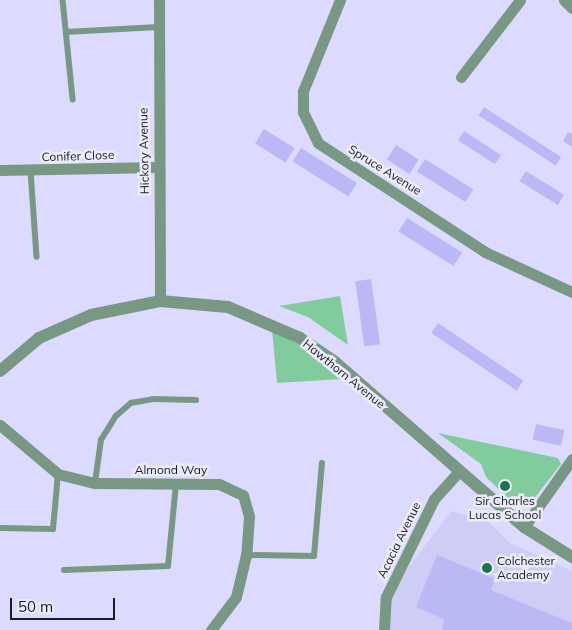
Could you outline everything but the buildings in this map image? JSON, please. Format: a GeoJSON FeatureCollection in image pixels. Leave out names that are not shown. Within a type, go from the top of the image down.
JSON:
{"type":"FeatureCollection","features":[{"type":"Feature","properties":{"kind":"street","name":"Hickory Avenue"},"geometry":{"type":"LineString","coordinates":[[159,0],[158,167],[160,301]]}},
{"type":"Feature","properties":{"kind":"street","name":"Spruce Avenue"},"geometry":{"type":"LineString","coordinates":[[340,0],[303,91],[303,112],[318,143],[485,252],[572,292]]}},
{"type":"Feature","properties":{"kind":"street"},"geometry":{"type":"LineString","coordinates":[[461,77],[520,0]]}},
{"type":"Feature","properties":{"kind":"street"},"geometry":{"type":"LineString","coordinates":[[564,0],[572,8]]}},
{"type":"Feature","properties":{"kind":"street","name":"Conifer Close"},"geometry":{"type":"LineString","coordinates":[[0,170],[31,171],[158,167]]}},
{"type":"Feature","properties":{"kind":"street","name":"Hawthorn Avenue"},"geometry":{"type":"LineString","coordinates":[[0,371],[62,326],[131,304],[160,301],[228,307],[300,338],[524,528],[572,557]]}},
{"type":"Feature","properties":{"kind":"street","name":"Almond Way"},"geometry":{"type":"LineString","coordinates":[[0,425],[58,474],[95,484],[219,484],[243,495],[249,516],[246,555],[236,598],[211,630]]}},
{"type":"Feature","properties":{"kind":"street"},"geometry":{"type":"LineString","coordinates":[[524,528],[572,459]]}},
{"type":"Feature","properties":{"kind":"street","name":"Acacia Avenue"},"geometry":{"type":"LineString","coordinates":[[384,630],[386,597],[434,499],[459,471]]}},
{"type":"Feature","properties":{"kind":"lane"},"geometry":{"type":"LineString","coordinates":[[63,0],[73,100]]}},
{"type":"Feature","properties":{"kind":"lane"},"geometry":{"type":"LineString","coordinates":[[66,32],[158,27]]}},
{"type":"Feature","properties":{"kind":"lane"},"geometry":{"type":"LineString","coordinates":[[31,171],[37,257]]}},
{"type":"Feature","properties":{"kind":"lane"},"geometry":{"type":"LineString","coordinates":[[95,484],[101,440],[116,416],[131,404],[153,399],[196,400]]}},
{"type":"Feature","properties":{"kind":"lane"},"geometry":{"type":"LineString","coordinates":[[246,555],[314,556],[322,463]]}},
{"type":"Feature","properties":{"kind":"lane"},"geometry":{"type":"LineString","coordinates":[[0,528],[53,529],[58,474]]}},
{"type":"Feature","properties":{"kind":"lane"},"geometry":{"type":"LineString","coordinates":[[64,570],[168,566],[176,485]]}},
{"type":"Feature","properties":{"kind":"shaded area","name":"Colchester Academy"},"geometry":{"type":"Polygon","coordinates":[[[451,511],[487,520],[510,543],[572,571],[572,630],[384,630],[386,597],[451,511]]]}},
{"type":"Feature","properties":{"kind":"green space"},"geometry":{"type":"Polygon","coordinates":[[[340,296],[348,345],[308,317],[279,306],[340,296]]]}},
{"type":"Feature","properties":{"kind":"green space"},"geometry":{"type":"Polygon","coordinates":[[[272,329],[320,357],[342,379],[277,383],[272,329]]]}},
{"type":"Feature","properties":{"kind":"green space"},"geometry":{"type":"Polygon","coordinates":[[[438,433],[558,458],[561,464],[533,500],[513,503],[486,477],[481,464],[438,433]]]}},
{"type":"Feature","properties":{"kind":"place","name":"Sir Charles Lucas School"},"geometry":{"type":"Point","coordinates":[505,486]}},
{"type":"Feature","properties":{"kind":"place","name":"Colchester Academy"},"geometry":{"type":"Point","coordinates":[487,568]}}]}
